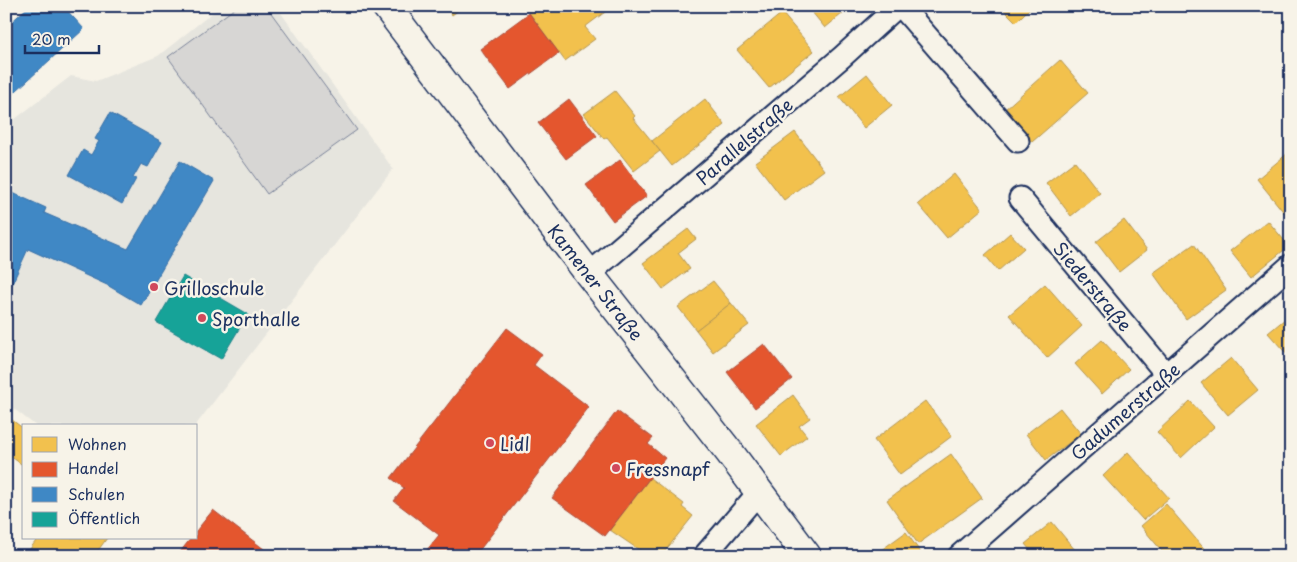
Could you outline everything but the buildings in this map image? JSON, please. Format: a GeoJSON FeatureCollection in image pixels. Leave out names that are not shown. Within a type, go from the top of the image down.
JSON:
{"type":"FeatureCollection","features":[{"type":"Feature","properties":{"kind":"main road","name":"Kamener Straße"},"geometry":{"type":"LineString","coordinates":[[386,6],[589,274],[807,556]]}},
{"type":"Feature","properties":{"kind":"street","name":"Parallelstraße"},"geometry":{"type":"LineString","coordinates":[[589,274],[900,6]]}},
{"type":"Feature","properties":{"kind":"street"},"geometry":{"type":"LineString","coordinates":[[900,6],[1018,141]]}},
{"type":"Feature","properties":{"kind":"street","name":"Siederstraße"},"geometry":{"type":"LineString","coordinates":[[1020,198],[1167,375]]}},
{"type":"Feature","properties":{"kind":"street","name":"Gadumerstraße"},"geometry":{"type":"LineString","coordinates":[[959,556],[1291,265]]}},
{"type":"Feature","properties":{"kind":"street"},"geometry":{"type":"LineString","coordinates":[[704,556],[759,492]]}},
{"type":"Feature","properties":{"kind":"shaded area","name":"Grilloschule"},"geometry":{"type":"Polygon","coordinates":[[[221,6],[276,6],[393,169],[197,424],[33,424],[9,405],[6,408],[6,126],[71,76],[96,81],[158,56],[221,6]]]}},
{"type":"Feature","properties":{"kind":"shaded area"},"geometry":{"type":"Polygon","coordinates":[[[238,6],[266,6],[357,130],[267,194],[168,57],[238,6]]]}},
{"type":"Feature","properties":{"kind":"place","name":"Grilloschule"},"geometry":{"type":"Point","coordinates":[154,287]}},
{"type":"Feature","properties":{"kind":"place","name":"Sporthalle"},"geometry":{"type":"Point","coordinates":[202,318]}},
{"type":"Feature","properties":{"kind":"place","name":"Lidl"},"geometry":{"type":"Point","coordinates":[490,443]}},
{"type":"Feature","properties":{"kind":"place","name":"Fressnapf"},"geometry":{"type":"Point","coordinates":[616,468]}}]}
